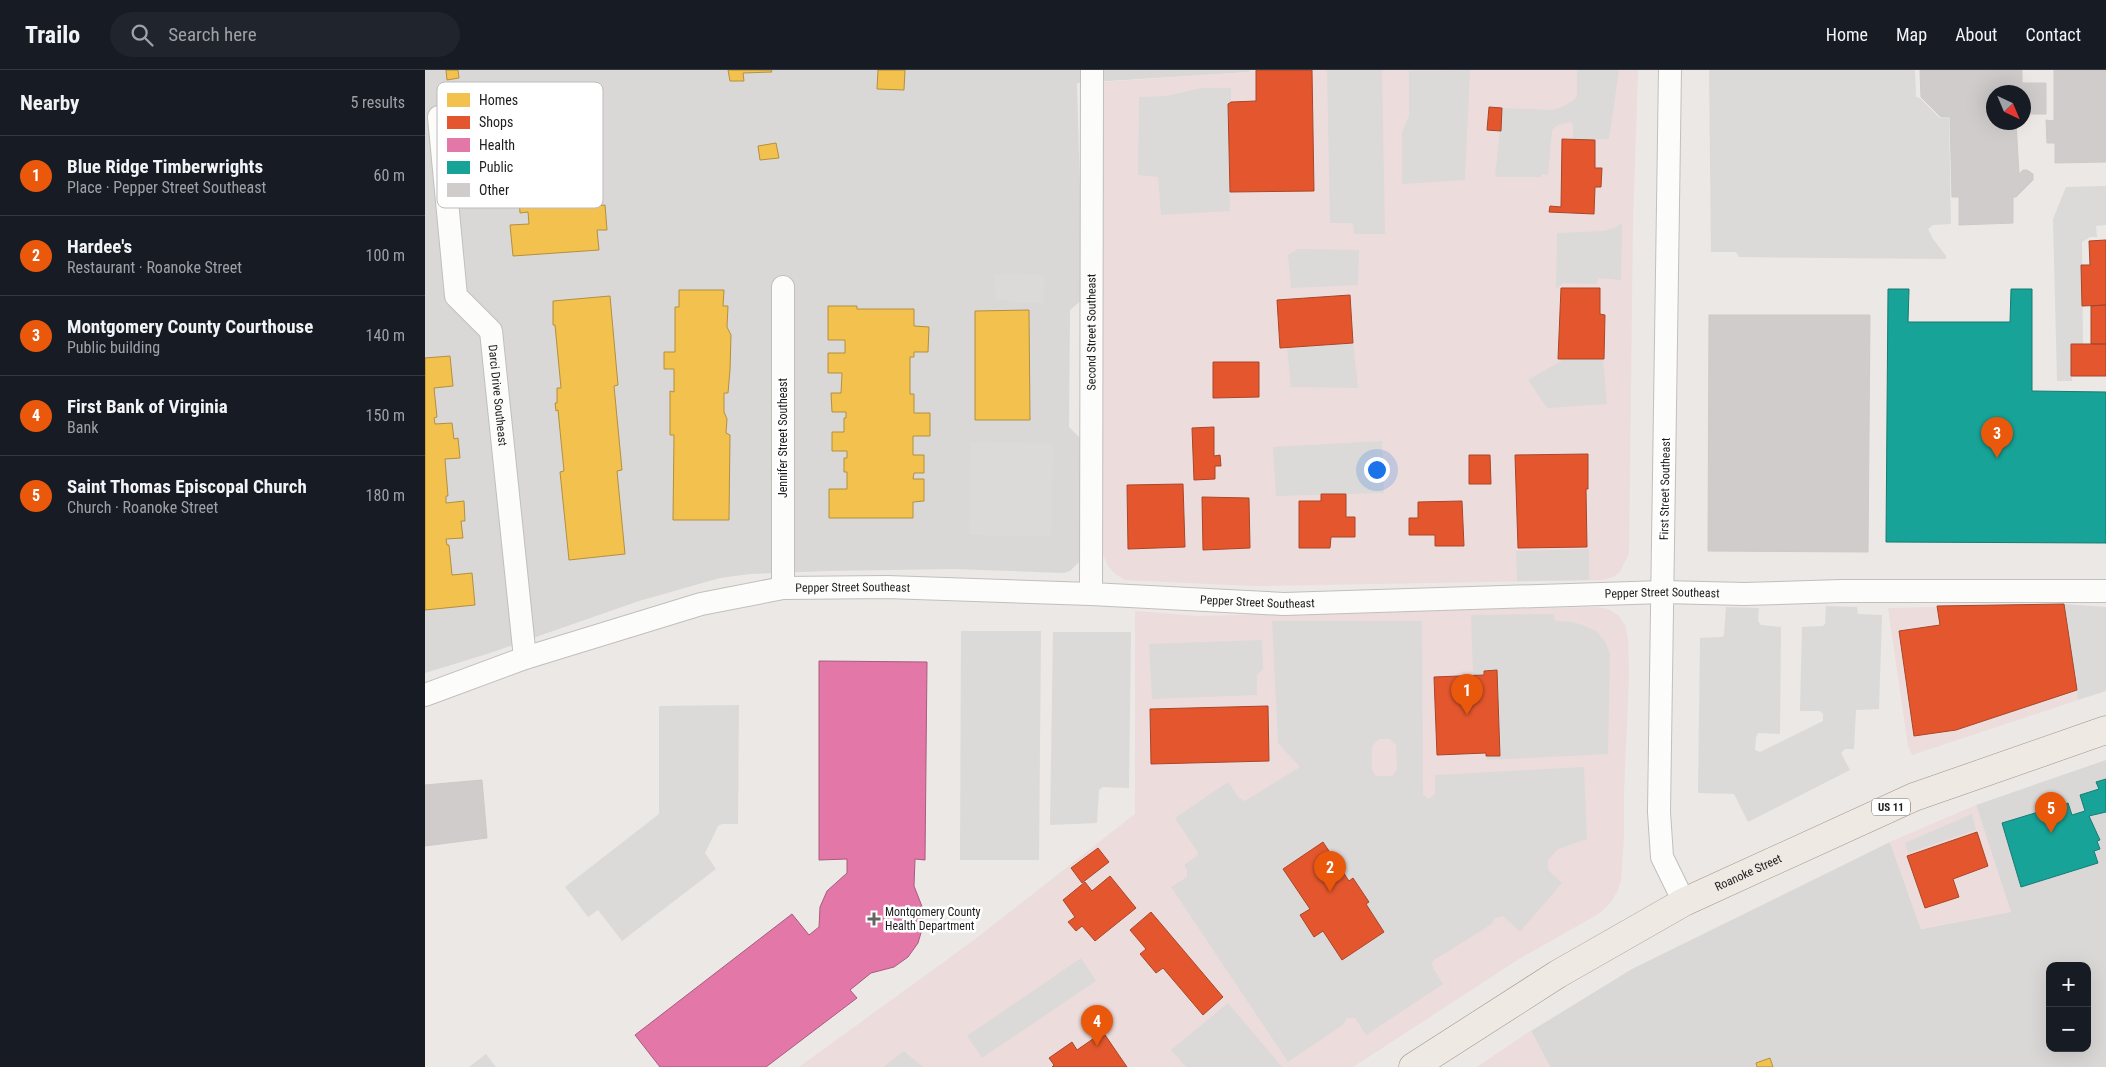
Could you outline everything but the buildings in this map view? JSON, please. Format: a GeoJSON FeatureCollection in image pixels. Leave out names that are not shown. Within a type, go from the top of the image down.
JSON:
{"type":"FeatureCollection","features":[{"type":"Feature","properties":{"kind":"main road","name":"Roanoke Street"},"geometry":{"type":"LineString","coordinates":[[1413,1067],[1558,974],[1684,902],[1913,797],[2106,730]]}},
{"type":"Feature","properties":{"kind":"street","name":"Second Street Southeast"},"geometry":{"type":"LineString","coordinates":[[1091,594],[1092,70]]}},
{"type":"Feature","properties":{"kind":"street","name":"First Street Southeast"},"geometry":{"type":"LineString","coordinates":[[1670,70],[1659,812],[1662,857],[1684,902]]}},
{"type":"Feature","properties":{"kind":"street","name":"Darci Drive Southeast"},"geometry":{"type":"LineString","coordinates":[[448,208],[456,296],[491,331],[525,658]]}},
{"type":"Feature","properties":{"kind":"street","name":"Jennifer Street Southeast"},"geometry":{"type":"LineString","coordinates":[[783,287],[783,588]]}},
{"type":"Feature","properties":{"kind":"street","name":"Pepper Street Southeast"},"geometry":{"type":"LineString","coordinates":[[425,695],[525,658],[701,604],[783,588],[887,587],[1091,594],[1284,604],[1663,592],[1745,594],[1842,591],[2106,591]]}},
{"type":"Feature","properties":{"kind":"shaded area"},"geometry":{"type":"Polygon","coordinates":[[[425,70],[1250,70],[1250,72],[1077,83],[1083,299],[1070,310],[1069,427],[1080,438],[1080,561],[1070,571],[1064,573],[953,569],[827,571],[750,574],[720,578],[639,601],[487,654],[425,673],[425,70]]]}},
{"type":"Feature","properties":{"kind":"shaded area"},"geometry":{"type":"Polygon","coordinates":[[[1250,70],[1638,70],[1633,220],[1629,553],[1620,572],[1613,577],[1602,580],[1254,586],[1125,580],[1114,573],[1108,566],[1103,555],[1102,513],[1102,171],[1104,82],[1249,72],[1250,70]]]}},
{"type":"Feature","properties":{"kind":"shaded area"},"geometry":{"type":"Polygon","coordinates":[[[1327,70],[1382,70],[1385,234],[1354,234],[1353,223],[1330,223],[1327,70]]]}},
{"type":"Feature","properties":{"kind":"shaded area"},"geometry":{"type":"Polygon","coordinates":[[[1470,70],[1465,180],[1402,184],[1402,132],[1409,116],[1409,71],[1470,70]]]}},
{"type":"Feature","properties":{"kind":"shaded area"},"geometry":{"type":"Polygon","coordinates":[[[1577,70],[1619,70],[1609,139],[1573,140],[1573,125],[1571,122],[1558,125],[1552,130],[1548,175],[1542,174],[1541,177],[1495,177],[1502,108],[1553,110],[1564,106],[1577,96],[1577,70]]]}},
{"type":"Feature","properties":{"kind":"shaded area"},"geometry":{"type":"Polygon","coordinates":[[[1709,70],[1915,70],[1916,97],[1920,98],[1940,118],[1949,118],[1951,224],[1933,225],[1928,229],[1946,256],[1946,259],[1739,257],[1736,252],[1711,252],[1709,70]]]}},
{"type":"Feature","properties":{"kind":"shaded area"},"geometry":{"type":"Polygon","coordinates":[[[1201,88],[1231,88],[1231,102],[1228,105],[1230,211],[1161,215],[1158,177],[1138,175],[1139,97],[1167,96],[1201,88]]]}},
{"type":"Feature","properties":{"kind":"shaded area"},"geometry":{"type":"Polygon","coordinates":[[[2106,186],[2106,225],[2096,226],[2097,237],[2090,237],[2082,242],[2083,344],[2071,345],[2072,381],[2057,381],[2053,219],[2066,187],[2106,186]]]}},
{"type":"Feature","properties":{"kind":"shaded area"},"geometry":{"type":"Polygon","coordinates":[[[1622,223],[1621,280],[1598,278],[1597,284],[1563,283],[1556,289],[1557,233],[1603,231],[1614,228],[1622,223]]]}},
{"type":"Feature","properties":{"kind":"shaded area"},"geometry":{"type":"Polygon","coordinates":[[[1298,249],[1359,250],[1358,285],[1291,288],[1288,255],[1298,249]]]}},
{"type":"Feature","properties":{"kind":"shaded area"},"geometry":{"type":"Polygon","coordinates":[[[995,274],[1045,275],[1043,303],[1011,303],[1007,300],[996,300],[995,274]]]}},
{"type":"Feature","properties":{"kind":"shaded area"},"geometry":{"type":"Polygon","coordinates":[[[1353,343],[1358,388],[1291,387],[1287,348],[1353,343]]]}},
{"type":"Feature","properties":{"kind":"shaded area"},"geometry":{"type":"Polygon","coordinates":[[[1561,359],[1603,359],[1607,404],[1547,408],[1528,380],[1561,361],[1561,359]]]}},
{"type":"Feature","properties":{"kind":"shaded area"},"geometry":{"type":"Polygon","coordinates":[[[1382,441],[1384,493],[1276,496],[1273,447],[1382,441]]]}},
{"type":"Feature","properties":{"kind":"shaded area"},"geometry":{"type":"Polygon","coordinates":[[[971,442],[1053,444],[1051,536],[969,535],[971,442]]]}},
{"type":"Feature","properties":{"kind":"shaded area"},"geometry":{"type":"Polygon","coordinates":[[[1589,549],[1589,580],[1517,581],[1516,551],[1589,549]]]}},
{"type":"Feature","properties":{"kind":"shaded area"},"geometry":{"type":"Polygon","coordinates":[[[2064,604],[2078,700],[1912,755],[1908,746],[1888,608],[2064,604]]]}},
{"type":"Feature","properties":{"kind":"shaded area"},"geometry":{"type":"Polygon","coordinates":[[[2064,604],[2106,607],[2106,691],[2078,700],[2064,604]]]}},
{"type":"Feature","properties":{"kind":"shaded area"},"geometry":{"type":"Polygon","coordinates":[[[1826,606],[1857,607],[1858,614],[1882,615],[1879,709],[1856,710],[1854,749],[1845,749],[1841,753],[1850,770],[1748,822],[1734,794],[1698,793],[1700,638],[1722,637],[1724,635],[1726,607],[1759,608],[1758,621],[1761,625],[1781,627],[1780,734],[1758,733],[1755,750],[1760,752],[1823,721],[1823,714],[1820,711],[1800,711],[1802,627],[1823,626],[1825,624],[1826,606]]]}},
{"type":"Feature","properties":{"kind":"shaded area"},"geometry":{"type":"Polygon","coordinates":[[[1596,607],[1608,609],[1619,616],[1625,625],[1628,639],[1629,675],[1624,837],[1621,880],[1617,892],[1611,902],[1600,913],[1519,959],[1353,1067],[799,1067],[974,940],[1135,814],[1135,611],[1199,616],[1596,607]]]}},
{"type":"Feature","properties":{"kind":"shaded area"},"geometry":{"type":"Polygon","coordinates":[[[1554,614],[1556,621],[1573,622],[1582,625],[1596,631],[1605,641],[1610,654],[1608,754],[1487,760],[1487,756],[1500,755],[1497,670],[1485,671],[1484,675],[1473,675],[1471,615],[1554,614]]]}},
{"type":"Feature","properties":{"kind":"shaded area"},"geometry":{"type":"Polygon","coordinates":[[[1272,621],[1422,621],[1423,795],[1429,799],[1435,794],[1435,775],[1584,767],[1587,839],[1558,849],[1548,860],[1548,870],[1562,883],[1520,932],[1503,916],[1495,918],[1492,924],[1434,960],[1432,963],[1433,968],[1443,984],[1366,1035],[1355,1018],[1347,1018],[1344,1024],[1288,1062],[1171,887],[1187,877],[1187,870],[1184,865],[1197,856],[1198,853],[1175,818],[1228,782],[1239,798],[1245,801],[1300,767],[1278,743],[1272,621]],[[1379,739],[1372,746],[1372,770],[1376,776],[1392,776],[1397,770],[1396,745],[1390,739],[1379,739]]]}},
{"type":"Feature","properties":{"kind":"shaded area"},"geometry":{"type":"Polygon","coordinates":[[[961,631],[1041,631],[1039,860],[960,860],[961,631]]]}},
{"type":"Feature","properties":{"kind":"shaded area"},"geometry":{"type":"Polygon","coordinates":[[[1053,632],[1131,632],[1129,788],[1103,787],[1099,790],[1097,823],[1050,825],[1053,632]]]}},
{"type":"Feature","properties":{"kind":"shaded area"},"geometry":{"type":"Polygon","coordinates":[[[1262,640],[1263,669],[1257,675],[1257,695],[1152,699],[1149,644],[1262,640]]]}},
{"type":"Feature","properties":{"kind":"shaded area"},"geometry":{"type":"Polygon","coordinates":[[[739,705],[738,824],[722,824],[718,826],[705,853],[716,869],[622,941],[598,910],[588,917],[565,887],[659,814],[659,706],[739,705]]]}},
{"type":"Feature","properties":{"kind":"shaded area"},"geometry":{"type":"Polygon","coordinates":[[[2106,760],[2106,1067],[1550,1067],[1531,1031],[1632,969],[1890,842],[1921,929],[2010,912],[1976,805],[2106,760]]]}},
{"type":"Feature","properties":{"kind":"shaded area"},"geometry":{"type":"Polygon","coordinates":[[[1976,805],[2011,912],[1921,929],[1890,842],[1976,805]]]}},
{"type":"Feature","properties":{"kind":"shaded area"},"geometry":{"type":"Polygon","coordinates":[[[1972,814],[1976,830],[1908,853],[1905,843],[1972,814]]]}},
{"type":"Feature","properties":{"kind":"shaded area"},"geometry":{"type":"Polygon","coordinates":[[[1081,958],[1096,981],[982,1058],[967,1036],[1081,958]]]}},
{"type":"Feature","properties":{"kind":"shaded area"},"geometry":{"type":"Polygon","coordinates":[[[1228,1003],[1282,1067],[1186,1067],[1171,1050],[1228,1003]]]}},
{"type":"Feature","properties":{"kind":"shaded area"},"geometry":{"type":"Polygon","coordinates":[[[1530,1031],[1550,1067],[1477,1067],[1530,1031]]]}},
{"type":"Feature","properties":{"kind":"shaded area"},"geometry":{"type":"Polygon","coordinates":[[[904,1051],[923,1067],[883,1067],[904,1051]]]}},
{"type":"Feature","properties":{"kind":"shaded area"},"geometry":{"type":"Polygon","coordinates":[[[486,1054],[496,1067],[469,1067],[486,1054]]]}},
{"type":"Feature","properties":{"kind":"place","name":"Montgomery County Courthouse"},"geometry":{"type":"Point","coordinates":[1997,458]}},
{"type":"Feature","properties":{"kind":"place","name":"Blue Ridge Timberwrights"},"geometry":{"type":"Point","coordinates":[1467,715]}},
{"type":"Feature","properties":{"kind":"place","name":"Saint Thomas Episcopal Church"},"geometry":{"type":"Point","coordinates":[2051,833]}},
{"type":"Feature","properties":{"kind":"place","name":"Hardee's"},"geometry":{"type":"Point","coordinates":[1330,892]}},
{"type":"Feature","properties":{"kind":"place","name":"Montgomery County Health Department"},"geometry":{"type":"Point","coordinates":[874,919]}},
{"type":"Feature","properties":{"kind":"place","name":"First Bank of Virginia"},"geometry":{"type":"Point","coordinates":[1097,1046]}}]}
